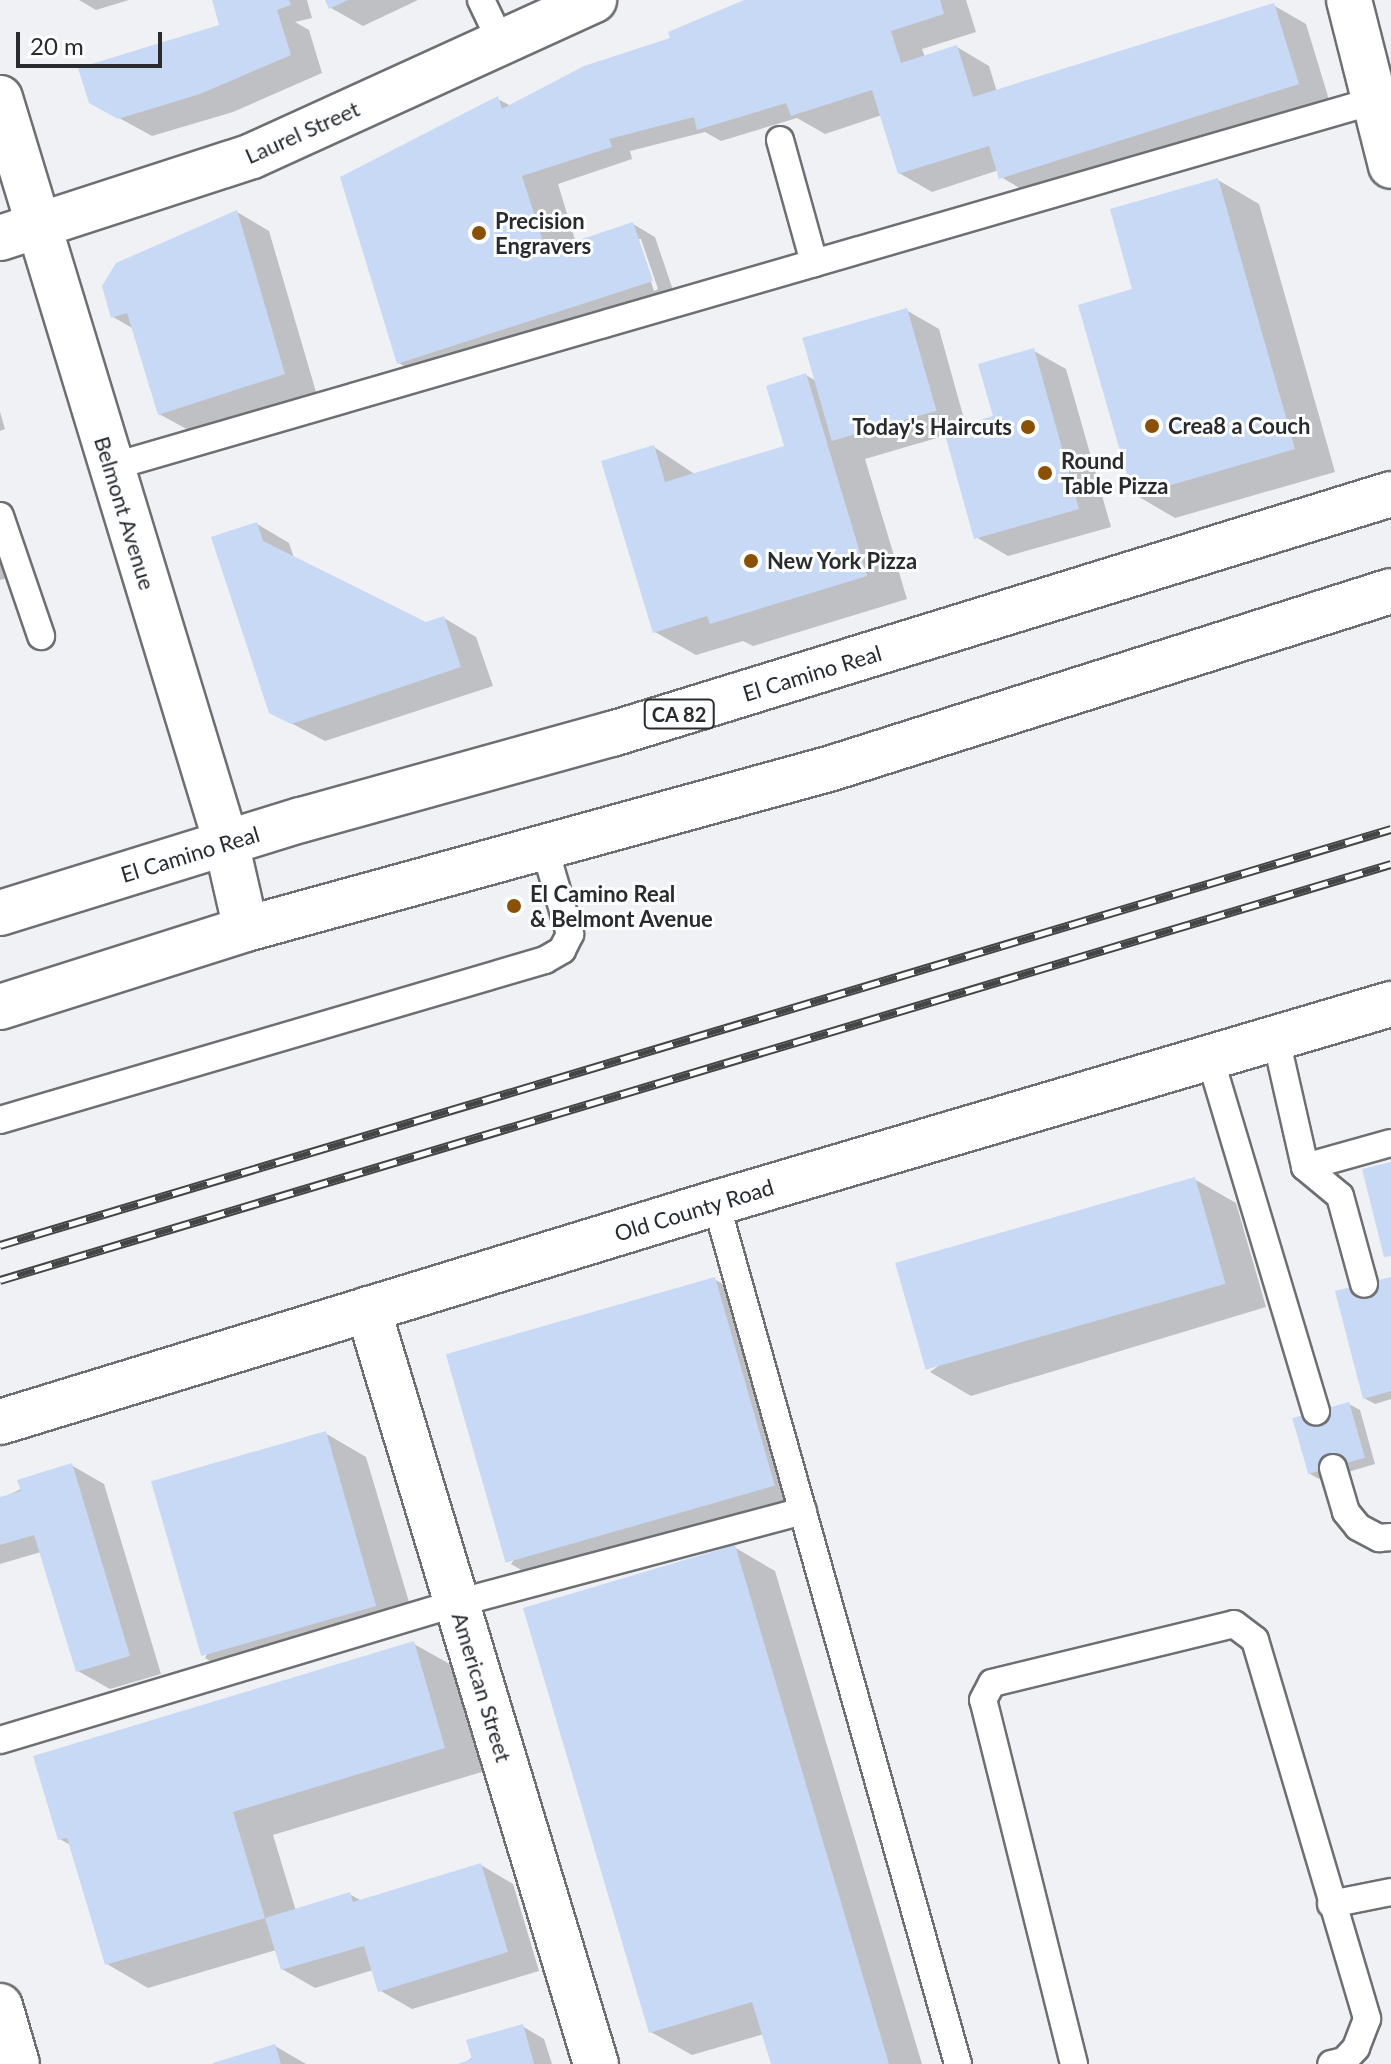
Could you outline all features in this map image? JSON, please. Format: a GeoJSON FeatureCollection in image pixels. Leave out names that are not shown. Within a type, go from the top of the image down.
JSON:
{"type":"FeatureCollection","features":[{"type":"Feature","properties":{"kind":"street","name":"Laurel Street"},"geometry":{"type":"LineString","coordinates":[[20,233],[252,156],[594,0]]}},
{"type":"Feature","properties":{"kind":"street"},"geometry":{"type":"LineString","coordinates":[[1349,0],[1383,98],[1391,166]]}},
{"type":"Feature","properties":{"kind":"street","name":"Belmont Avenue"},"geometry":{"type":"LineString","coordinates":[[0,98],[20,233],[111,467],[226,842],[246,929]]}},
{"type":"Feature","properties":{"kind":"street","name":"El Camino Real"},"geometry":{"type":"LineString","coordinates":[[0,913],[226,842],[612,734],[1391,494]]}},
{"type":"Feature","properties":{"kind":"street"},"geometry":{"type":"LineString","coordinates":[[0,1007],[246,929],[832,768],[1391,591]]}},
{"type":"Feature","properties":{"kind":"street","name":"Old County Road"},"geometry":{"type":"LineString","coordinates":[[0,1422],[716,1203],[1391,1004]]}},
{"type":"Feature","properties":{"kind":"street","name":"American Street"},"geometry":{"type":"LineString","coordinates":[[368,1309],[596,2064]]}},
{"type":"Feature","properties":{"kind":"street"},"geometry":{"type":"LineString","coordinates":[[0,2006],[17,2064]]}},
{"type":"Feature","properties":{"kind":"lane"},"geometry":{"type":"LineString","coordinates":[[481,0],[501,42]]}},
{"type":"Feature","properties":{"kind":"lane"},"geometry":{"type":"LineString","coordinates":[[111,467],[1383,98]]}},
{"type":"Feature","properties":{"kind":"lane"},"geometry":{"type":"LineString","coordinates":[[780,140],[814,263]]}},
{"type":"Feature","properties":{"kind":"lane"},"geometry":{"type":"LineString","coordinates":[[0,516],[41,636]]}},
{"type":"Feature","properties":{"kind":"lane"},"geometry":{"type":"LineString","coordinates":[[0,1120],[545,960],[562,950],[570,934],[544,846]]}},
{"type":"Feature","properties":{"kind":"lane"},"geometry":{"type":"LineString","coordinates":[[1276,1039],[1305,1167],[1340,1196],[1364,1284]]}},
{"type":"Feature","properties":{"kind":"lane"},"geometry":{"type":"LineString","coordinates":[[1210,1058],[1316,1411]]}},
{"type":"Feature","properties":{"kind":"lane"},"geometry":{"type":"LineString","coordinates":[[1305,1167],[1391,1143]]}},
{"type":"Feature","properties":{"kind":"lane"},"geometry":{"type":"LineString","coordinates":[[716,1203],[958,2064]]}},
{"type":"Feature","properties":{"kind":"lane"},"geometry":{"type":"LineString","coordinates":[[1333,1468],[1346,1512],[1358,1527],[1379,1538],[1391,1537]]}},
{"type":"Feature","properties":{"kind":"lane"},"geometry":{"type":"LineString","coordinates":[[0,1740],[457,1603],[803,1511]]}},
{"type":"Feature","properties":{"kind":"lane"},"geometry":{"type":"LineString","coordinates":[[1074,2064],[983,1700],[992,1683],[1234,1624],[1255,1640],[1367,2019],[1356,2048],[1344,2061],[1331,2064]]}},
{"type":"Feature","properties":{"kind":"lane"},"geometry":{"type":"LineString","coordinates":[[1331,1904],[1391,1892]]}},
{"type":"Feature","properties":{"kind":"building"},"geometry":{"type":"Polygon","coordinates":[[[212,0],[289,0],[291,5],[277,10],[291,55],[200,94],[118,119],[89,103],[78,68],[219,25],[212,0]]]}},
{"type":"Feature","properties":{"kind":"building"},"geometry":{"type":"Polygon","coordinates":[[[325,0],[348,0],[329,9],[325,0]]]}},
{"type":"Feature","properties":{"kind":"building"},"geometry":{"type":"Polygon","coordinates":[[[744,0],[940,0],[944,14],[891,31],[901,63],[957,45],[973,97],[1274,3],[1299,84],[999,179],[989,146],[898,174],[872,90],[791,116],[786,103],[697,130],[694,117],[609,139],[612,147],[522,176],[546,251],[633,222],[653,281],[397,364],[340,177],[498,96],[502,109],[584,66],[670,38],[668,32],[744,0]]]}},
{"type":"Feature","properties":{"kind":"building"},"geometry":{"type":"Polygon","coordinates":[[[1218,178],[1295,449],[1133,496],[1078,305],[1132,289],[1110,209],[1218,178]]]}},
{"type":"Feature","properties":{"kind":"building"},"geometry":{"type":"Polygon","coordinates":[[[237,210],[285,374],[158,415],[127,313],[111,318],[102,286],[116,263],[237,210]]]}},
{"type":"Feature","properties":{"kind":"building"},"geometry":{"type":"Polygon","coordinates":[[[907,308],[936,411],[832,441],[802,338],[907,308]]]}},
{"type":"Feature","properties":{"kind":"building"},"geometry":{"type":"Polygon","coordinates":[[[1034,348],[1079,509],[974,539],[944,431],[993,416],[978,364],[1034,348]]]}},
{"type":"Feature","properties":{"kind":"building"},"geometry":{"type":"Polygon","coordinates":[[[806,373],[867,576],[710,624],[707,616],[653,633],[601,461],[654,445],[665,482],[784,446],[766,386],[806,373]]]}},
{"type":"Feature","properties":{"kind":"building"},"geometry":{"type":"Polygon","coordinates":[[[257,522],[263,541],[426,622],[444,616],[461,667],[291,724],[269,713],[211,537],[257,522]]]}},
{"type":"Feature","properties":{"kind":"building"},"geometry":{"type":"Polygon","coordinates":[[[1391,1162],[1391,1256],[1384,1257],[1362,1169],[1391,1162]]]}},
{"type":"Feature","properties":{"kind":"building"},"geometry":{"type":"Polygon","coordinates":[[[1195,1177],[1226,1284],[926,1370],[895,1263],[1195,1177]]]}},
{"type":"Feature","properties":{"kind":"building"},"geometry":{"type":"Polygon","coordinates":[[[715,1277],[775,1486],[506,1563],[446,1354],[715,1277]]]}},
{"type":"Feature","properties":{"kind":"building"},"geometry":{"type":"Polygon","coordinates":[[[1391,1277],[1391,1391],[1363,1399],[1335,1291],[1391,1277]]]}},
{"type":"Feature","properties":{"kind":"building"},"geometry":{"type":"Polygon","coordinates":[[[1349,1402],[1365,1458],[1308,1474],[1292,1418],[1349,1402]]]}},
{"type":"Feature","properties":{"kind":"building"},"geometry":{"type":"Polygon","coordinates":[[[326,1431],[376,1606],[201,1656],[151,1481],[326,1431]]]}},
{"type":"Feature","properties":{"kind":"building"},"geometry":{"type":"Polygon","coordinates":[[[72,1463],[130,1656],[76,1672],[34,1535],[0,1545],[0,1497],[21,1491],[17,1480],[72,1463]]]}},
{"type":"Feature","properties":{"kind":"building"},"geometry":{"type":"Polygon","coordinates":[[[735,1545],[889,2064],[771,2064],[752,2002],[649,2033],[523,1608],[735,1545]]]}},
{"type":"Feature","properties":{"kind":"building"},"geometry":{"type":"Polygon","coordinates":[[[414,1641],[445,1748],[233,1812],[265,1918],[105,1965],[67,1838],[58,1840],[33,1756],[414,1641]]]}},
{"type":"Feature","properties":{"kind":"building"},"geometry":{"type":"Polygon","coordinates":[[[481,1863],[508,1952],[378,1992],[364,1946],[281,1970],[265,1918],[350,1892],[353,1902],[481,1863]]]}},
{"type":"Feature","properties":{"kind":"building"},"geometry":{"type":"Polygon","coordinates":[[[523,2024],[534,2064],[458,2064],[472,2059],[466,2040],[523,2024]]]}},
{"type":"Feature","properties":{"kind":"building"},"geometry":{"type":"Polygon","coordinates":[[[275,2044],[281,2064],[213,2064],[213,2063],[275,2044]]]}},
{"type":"Feature","properties":{"kind":"railway"},"geometry":{"type":"LineString","coordinates":[[0,1245],[1391,829]]}},
{"type":"Feature","properties":{"kind":"railway"},"geometry":{"type":"LineString","coordinates":[[0,1280],[1391,864]]}},
{"type":"Feature","properties":{"kind":"place","name":"Precision Engravers"},"geometry":{"type":"Point","coordinates":[479,233]}},
{"type":"Feature","properties":{"kind":"place","name":"Crea8 a Couch"},"geometry":{"type":"Point","coordinates":[1152,426]}},
{"type":"Feature","properties":{"kind":"place","name":"Today's Haircuts"},"geometry":{"type":"Point","coordinates":[1028,427]}},
{"type":"Feature","properties":{"kind":"place","name":"Round Table Pizza"},"geometry":{"type":"Point","coordinates":[1045,473]}},
{"type":"Feature","properties":{"kind":"place","name":"New York Pizza"},"geometry":{"type":"Point","coordinates":[751,561]}},
{"type":"Feature","properties":{"kind":"place","name":"El Camino Real & Belmont Avenue"},"geometry":{"type":"Point","coordinates":[514,906]}}]}
